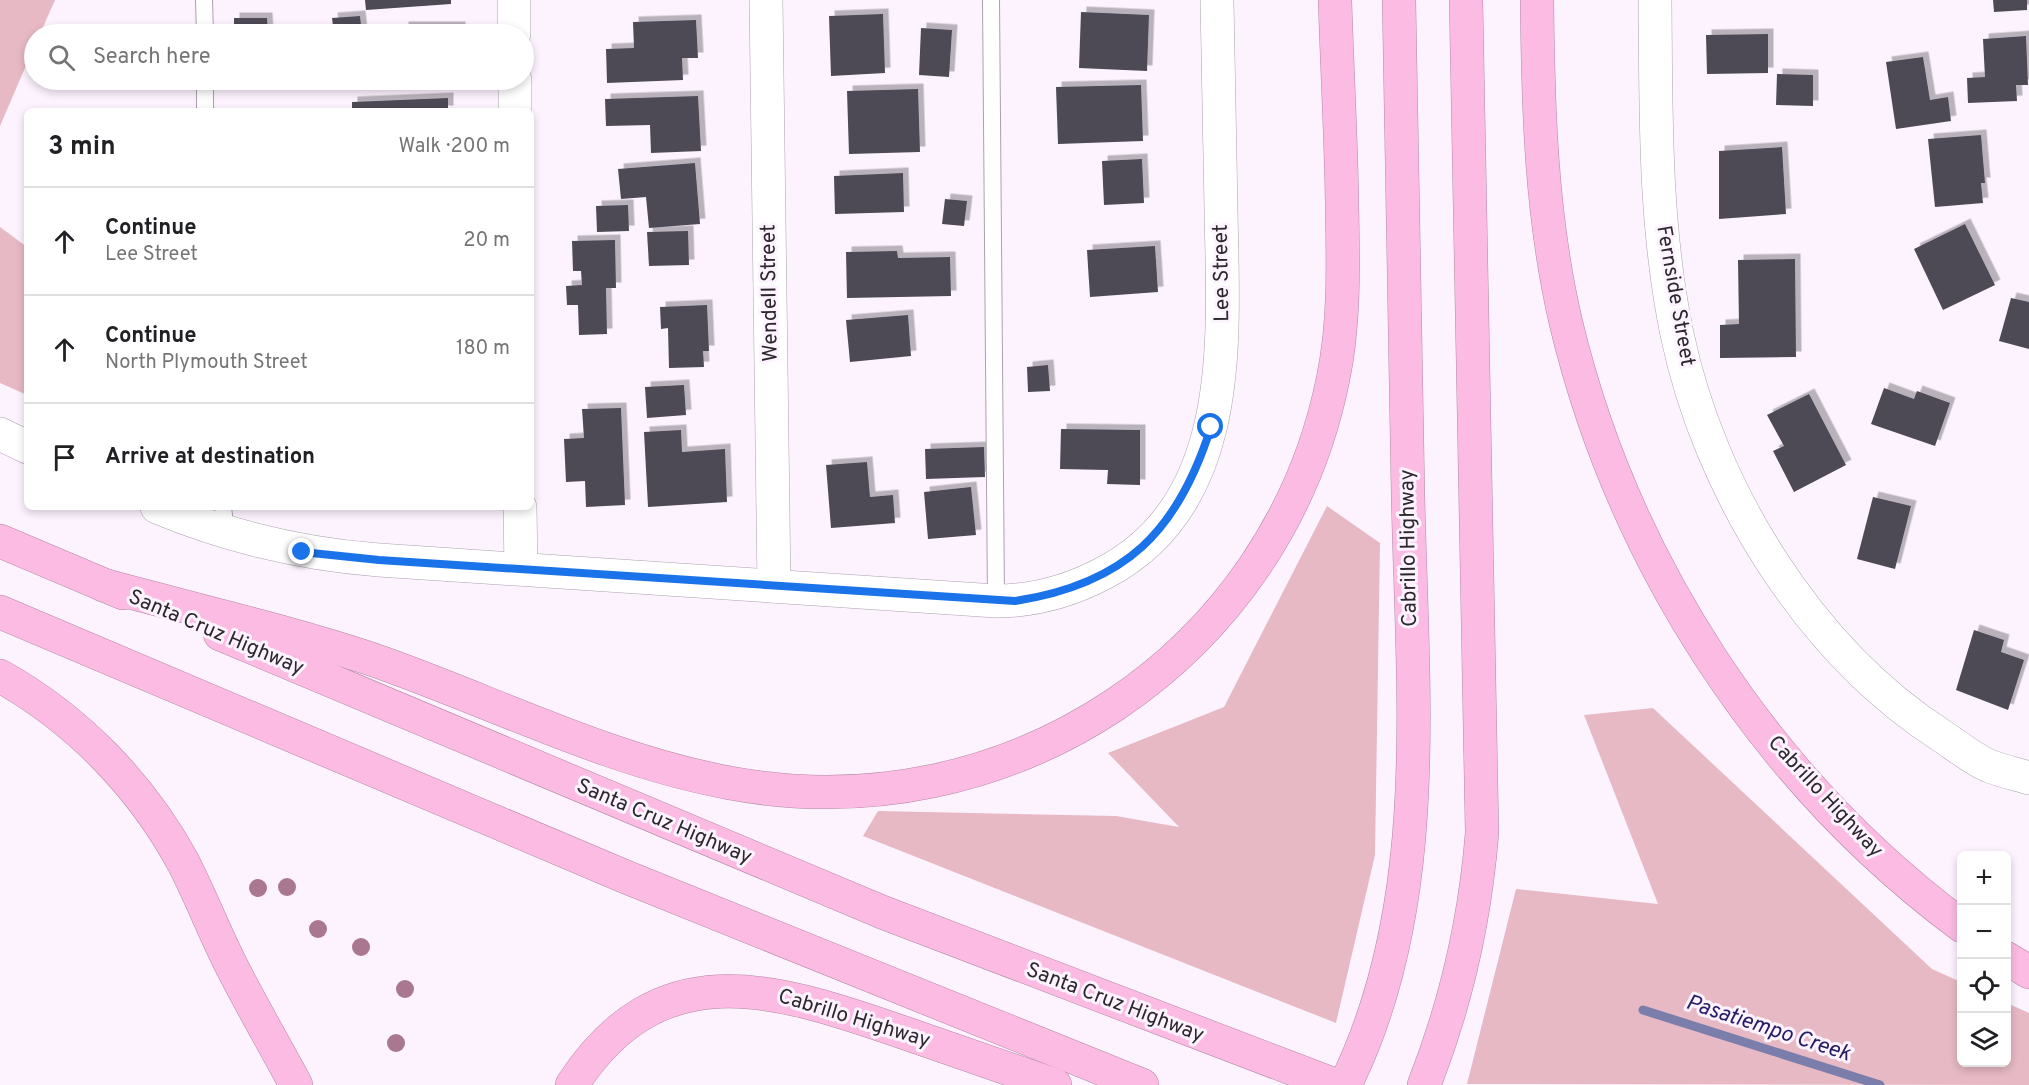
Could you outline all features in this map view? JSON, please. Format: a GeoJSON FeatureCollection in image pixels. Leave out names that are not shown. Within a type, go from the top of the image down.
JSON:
{"type":"FeatureCollection","features":[{"type":"Feature","properties":{"kind":"highway"},"geometry":{"type":"LineString","coordinates":[[103,585],[330,646],[634,758],[735,784],[798,792],[836,793],[910,786],[981,769],[1051,742],[1084,725],[1132,694],[1200,635],[1269,547],[1287,514],[1316,447],[1334,374],[1342,301],[1342,178],[1335,0]]}},
{"type":"Feature","properties":{"kind":"highway","name":"Cabrillo Highway"},"geometry":{"type":"LineString","coordinates":[[1345,1085],[1374,1019],[1385,981],[1406,877],[1411,791],[1399,0]]}},
{"type":"Feature","properties":{"kind":"highway"},"geometry":{"type":"LineString","coordinates":[[1424,1085],[1449,1013],[1465,954],[1476,894],[1482,833],[1466,0]]}},
{"type":"Feature","properties":{"kind":"highway","name":"Cabrillo Highway"},"geometry":{"type":"LineString","coordinates":[[1537,0],[1539,115],[1553,255],[1566,323],[1585,390],[1635,520],[1701,642],[1740,701],[1783,756],[1853,832],[1904,879],[1957,922]]}},
{"type":"Feature","properties":{"kind":"highway","name":"Santa Cruz Highway"},"geometry":{"type":"LineString","coordinates":[[0,542],[860,903],[1335,1085]]}},
{"type":"Feature","properties":{"kind":"highway"},"geometry":{"type":"LineString","coordinates":[[0,612],[595,864],[877,980],[1004,1027],[1142,1085]]}},
{"type":"Feature","properties":{"kind":"highway"},"geometry":{"type":"LineString","coordinates":[[0,676],[33,697],[84,736],[129,783],[148,808],[182,861],[232,967],[296,1085]]}},
{"type":"Feature","properties":{"kind":"highway"},"geometry":{"type":"LineString","coordinates":[[2009,959],[2029,972]]}},
{"type":"Feature","properties":{"kind":"highway","name":"Cabrillo Highway"},"geometry":{"type":"LineString","coordinates":[[572,1085],[600,1047],[637,1018],[678,999],[730,989],[769,993],[834,1009],[1056,1085]]}},
{"type":"Feature","properties":{"kind":"street"},"geometry":{"type":"LineString","coordinates":[[514,0],[514,24]]}},
{"type":"Feature","properties":{"kind":"street","name":"Wendell Street"},"geometry":{"type":"LineString","coordinates":[[765,0],[774,586]]}},
{"type":"Feature","properties":{"kind":"street","name":"Lee Street"},"geometry":{"type":"LineString","coordinates":[[173,510],[225,520],[302,552],[345,557],[996,601],[1033,598],[1064,591],[1090,580],[1137,551],[1158,531],[1193,479],[1211,427],[1221,377],[1223,323],[1217,0]]}},
{"type":"Feature","properties":{"kind":"street","name":"Fernside Street"},"geometry":{"type":"LineString","coordinates":[[1655,0],[1659,200],[1677,334],[1702,422],[1747,521],[1799,600],[1852,664],[1915,718],[1988,765],[2029,778]]}},
{"type":"Feature","properties":{"kind":"street"},"geometry":{"type":"LineString","coordinates":[[515,90],[515,108]]}},
{"type":"Feature","properties":{"kind":"street"},"geometry":{"type":"LineString","coordinates":[[0,434],[24,446]]}},
{"type":"Feature","properties":{"kind":"street"},"geometry":{"type":"LineString","coordinates":[[520,510],[521,569]]}},
{"type":"Feature","properties":{"kind":"lane"},"geometry":{"type":"LineString","coordinates":[[204,0],[205,24]]}},
{"type":"Feature","properties":{"kind":"lane"},"geometry":{"type":"LineString","coordinates":[[991,0],[996,601]]}},
{"type":"Feature","properties":{"kind":"lane"},"geometry":{"type":"LineString","coordinates":[[205,90],[205,108]]}},
{"type":"Feature","properties":{"kind":"shaded area"},"geometry":{"type":"Polygon","coordinates":[[[0,0],[55,0],[44,24],[24,24],[24,70],[0,126],[0,0]]]}},
{"type":"Feature","properties":{"kind":"shaded area"},"geometry":{"type":"Polygon","coordinates":[[[0,227],[24,245],[24,394],[0,383],[0,227]]]}},
{"type":"Feature","properties":{"kind":"shaded area"},"geometry":{"type":"Polygon","coordinates":[[[1327,506],[1380,543],[1375,855],[1336,1023],[863,836],[878,811],[1116,816],[1179,827],[1108,753],[1224,707],[1327,506]]]}},
{"type":"Feature","properties":{"kind":"shaded area"},"geometry":{"type":"Polygon","coordinates":[[[1653,708],[1932,969],[1957,980],[1957,1067],[2011,1067],[2011,1005],[2029,1013],[2029,1085],[1467,1084],[1516,889],[1658,904],[1584,715],[1653,708]]]}},
{"type":"Feature","properties":{"kind":"building"},"geometry":{"type":"Polygon","coordinates":[[[365,0],[451,0],[451,4],[366,10],[365,0]]]}},
{"type":"Feature","properties":{"kind":"building"},"geometry":{"type":"Polygon","coordinates":[[[1993,0],[2027,0],[2027,10],[1994,12],[1993,0]]]}},
{"type":"Feature","properties":{"kind":"building"},"geometry":{"type":"Polygon","coordinates":[[[1081,12],[1149,15],[1147,71],[1079,68],[1081,12]]]}},
{"type":"Feature","properties":{"kind":"building"},"geometry":{"type":"Polygon","coordinates":[[[883,14],[885,73],[831,76],[829,16],[883,14]]]}},
{"type":"Feature","properties":{"kind":"building"},"geometry":{"type":"Polygon","coordinates":[[[360,16],[361,24],[333,24],[332,18],[360,16]]]}},
{"type":"Feature","properties":{"kind":"building"},"geometry":{"type":"Polygon","coordinates":[[[234,18],[267,18],[267,24],[234,24],[234,18]]]}},
{"type":"Feature","properties":{"kind":"building"},"geometry":{"type":"Polygon","coordinates":[[[696,20],[698,58],[682,58],[683,80],[607,83],[606,49],[634,48],[633,22],[696,20]]]}},
{"type":"Feature","properties":{"kind":"building"},"geometry":{"type":"Polygon","coordinates":[[[921,28],[952,30],[949,77],[919,75],[921,28]]]}},
{"type":"Feature","properties":{"kind":"building"},"geometry":{"type":"Polygon","coordinates":[[[1768,34],[1768,73],[1707,74],[1706,35],[1768,34]]]}},
{"type":"Feature","properties":{"kind":"building"},"geometry":{"type":"Polygon","coordinates":[[[2026,36],[2028,85],[2016,85],[2017,101],[1968,103],[1967,78],[1985,77],[1983,39],[2026,36]]]}},
{"type":"Feature","properties":{"kind":"building"},"geometry":{"type":"Polygon","coordinates":[[[1923,57],[1930,100],[1948,97],[1951,121],[1896,129],[1886,62],[1923,57]]]}},
{"type":"Feature","properties":{"kind":"building"},"geometry":{"type":"Polygon","coordinates":[[[1777,74],[1813,75],[1813,106],[1776,105],[1777,74]]]}},
{"type":"Feature","properties":{"kind":"building"},"geometry":{"type":"Polygon","coordinates":[[[1141,85],[1143,141],[1058,144],[1056,87],[1141,85]]]}},
{"type":"Feature","properties":{"kind":"building"},"geometry":{"type":"Polygon","coordinates":[[[918,89],[920,152],[849,154],[847,91],[918,89]]]}},
{"type":"Feature","properties":{"kind":"building"},"geometry":{"type":"Polygon","coordinates":[[[698,96],[701,151],[651,153],[650,125],[606,126],[605,99],[698,96]]]}},
{"type":"Feature","properties":{"kind":"building"},"geometry":{"type":"Polygon","coordinates":[[[448,98],[448,108],[352,108],[352,102],[448,98]]]}},
{"type":"Feature","properties":{"kind":"building"},"geometry":{"type":"Polygon","coordinates":[[[1981,135],[1985,183],[1981,183],[1983,203],[1935,207],[1928,139],[1981,135]]]}},
{"type":"Feature","properties":{"kind":"building"},"geometry":{"type":"Polygon","coordinates":[[[1782,147],[1786,214],[1719,219],[1719,151],[1782,147]]]}},
{"type":"Feature","properties":{"kind":"building"},"geometry":{"type":"Polygon","coordinates":[[[1142,159],[1144,203],[1104,205],[1102,161],[1142,159]]]}},
{"type":"Feature","properties":{"kind":"building"},"geometry":{"type":"Polygon","coordinates":[[[695,163],[700,224],[649,228],[646,197],[621,199],[618,169],[695,163]]]}},
{"type":"Feature","properties":{"kind":"building"},"geometry":{"type":"Polygon","coordinates":[[[903,173],[904,212],[835,214],[834,176],[903,173]]]}},
{"type":"Feature","properties":{"kind":"building"},"geometry":{"type":"Polygon","coordinates":[[[945,199],[967,201],[964,226],[942,224],[945,199]]]}},
{"type":"Feature","properties":{"kind":"building"},"geometry":{"type":"Polygon","coordinates":[[[628,205],[629,231],[597,232],[596,206],[628,205]]]}},
{"type":"Feature","properties":{"kind":"building"},"geometry":{"type":"Polygon","coordinates":[[[1965,224],[1995,285],[1943,310],[1914,249],[1965,224]]]}},
{"type":"Feature","properties":{"kind":"building"},"geometry":{"type":"Polygon","coordinates":[[[688,231],[689,265],[649,266],[647,232],[688,231]]]}},
{"type":"Feature","properties":{"kind":"building"},"geometry":{"type":"Polygon","coordinates":[[[615,240],[616,288],[606,288],[607,334],[579,335],[578,305],[567,305],[566,286],[582,285],[581,271],[573,271],[572,241],[615,240]]]}},
{"type":"Feature","properties":{"kind":"building"},"geometry":{"type":"Polygon","coordinates":[[[1155,246],[1158,292],[1090,297],[1087,250],[1155,246]]]}},
{"type":"Feature","properties":{"kind":"building"},"geometry":{"type":"Polygon","coordinates":[[[897,251],[898,258],[950,257],[951,296],[847,298],[846,252],[897,251]]]}},
{"type":"Feature","properties":{"kind":"building"},"geometry":{"type":"Polygon","coordinates":[[[1795,259],[1796,357],[1720,358],[1720,325],[1739,324],[1738,260],[1795,259]]]}},
{"type":"Feature","properties":{"kind":"building"},"geometry":{"type":"Polygon","coordinates":[[[2011,298],[2029,302],[2029,349],[1999,341],[2011,298]]]}},
{"type":"Feature","properties":{"kind":"building"},"geometry":{"type":"Polygon","coordinates":[[[707,305],[709,351],[703,351],[704,367],[669,368],[668,328],[661,329],[660,307],[707,305]]]}},
{"type":"Feature","properties":{"kind":"building"},"geometry":{"type":"Polygon","coordinates":[[[908,315],[911,356],[850,362],[846,320],[908,315]]]}},
{"type":"Feature","properties":{"kind":"building"},"geometry":{"type":"Polygon","coordinates":[[[1048,365],[1050,391],[1028,392],[1027,367],[1048,365]]]}},
{"type":"Feature","properties":{"kind":"building"},"geometry":{"type":"Polygon","coordinates":[[[684,385],[686,415],[647,418],[645,387],[684,385]]]}},
{"type":"Feature","properties":{"kind":"building"},"geometry":{"type":"Polygon","coordinates":[[[1884,388],[1914,399],[1917,391],[1950,403],[1935,446],[1871,424],[1884,388]]]}},
{"type":"Feature","properties":{"kind":"building"},"geometry":{"type":"Polygon","coordinates":[[[1809,394],[1846,465],[1794,492],[1773,451],[1784,446],[1767,415],[1809,394]]]}},
{"type":"Feature","properties":{"kind":"building"},"geometry":{"type":"Polygon","coordinates":[[[621,408],[625,505],[586,507],[585,481],[566,482],[564,439],[584,438],[582,409],[621,408]]]}},
{"type":"Feature","properties":{"kind":"building"},"geometry":{"type":"Polygon","coordinates":[[[1061,429],[1140,430],[1140,485],[1107,484],[1108,470],[1060,469],[1061,429]]]}},
{"type":"Feature","properties":{"kind":"building"},"geometry":{"type":"Polygon","coordinates":[[[681,430],[682,452],[725,449],[727,502],[648,507],[644,432],[681,430]]]}},
{"type":"Feature","properties":{"kind":"building"},"geometry":{"type":"Polygon","coordinates":[[[984,447],[985,477],[926,479],[925,449],[984,447]]]}},
{"type":"Feature","properties":{"kind":"building"},"geometry":{"type":"Polygon","coordinates":[[[867,462],[870,497],[893,495],[895,523],[831,528],[826,465],[867,462]]]}},
{"type":"Feature","properties":{"kind":"building"},"geometry":{"type":"Polygon","coordinates":[[[971,487],[976,535],[928,539],[924,492],[971,487]]]}},
{"type":"Feature","properties":{"kind":"building"},"geometry":{"type":"Polygon","coordinates":[[[1873,497],[1911,506],[1895,569],[1857,559],[1873,497]]]}},
{"type":"Feature","properties":{"kind":"building"},"geometry":{"type":"Polygon","coordinates":[[[1974,630],[2004,640],[2001,652],[2024,660],[2008,710],[1956,690],[1974,630]]]}},
{"type":"Feature","properties":{"kind":"waterway","name":"Pasatiempo Creek"},"geometry":{"type":"LineString","coordinates":[[1643,1010],[1880,1085]]}},
{"type":"Feature","properties":{"kind":"route"},"geometry":{"type":"LineString","coordinates":[[302,552],[379,560],[1015,601],[1064,591],[1115,567],[1137,551],[1158,531],[1177,506],[1193,479],[1211,427]]}}]}
